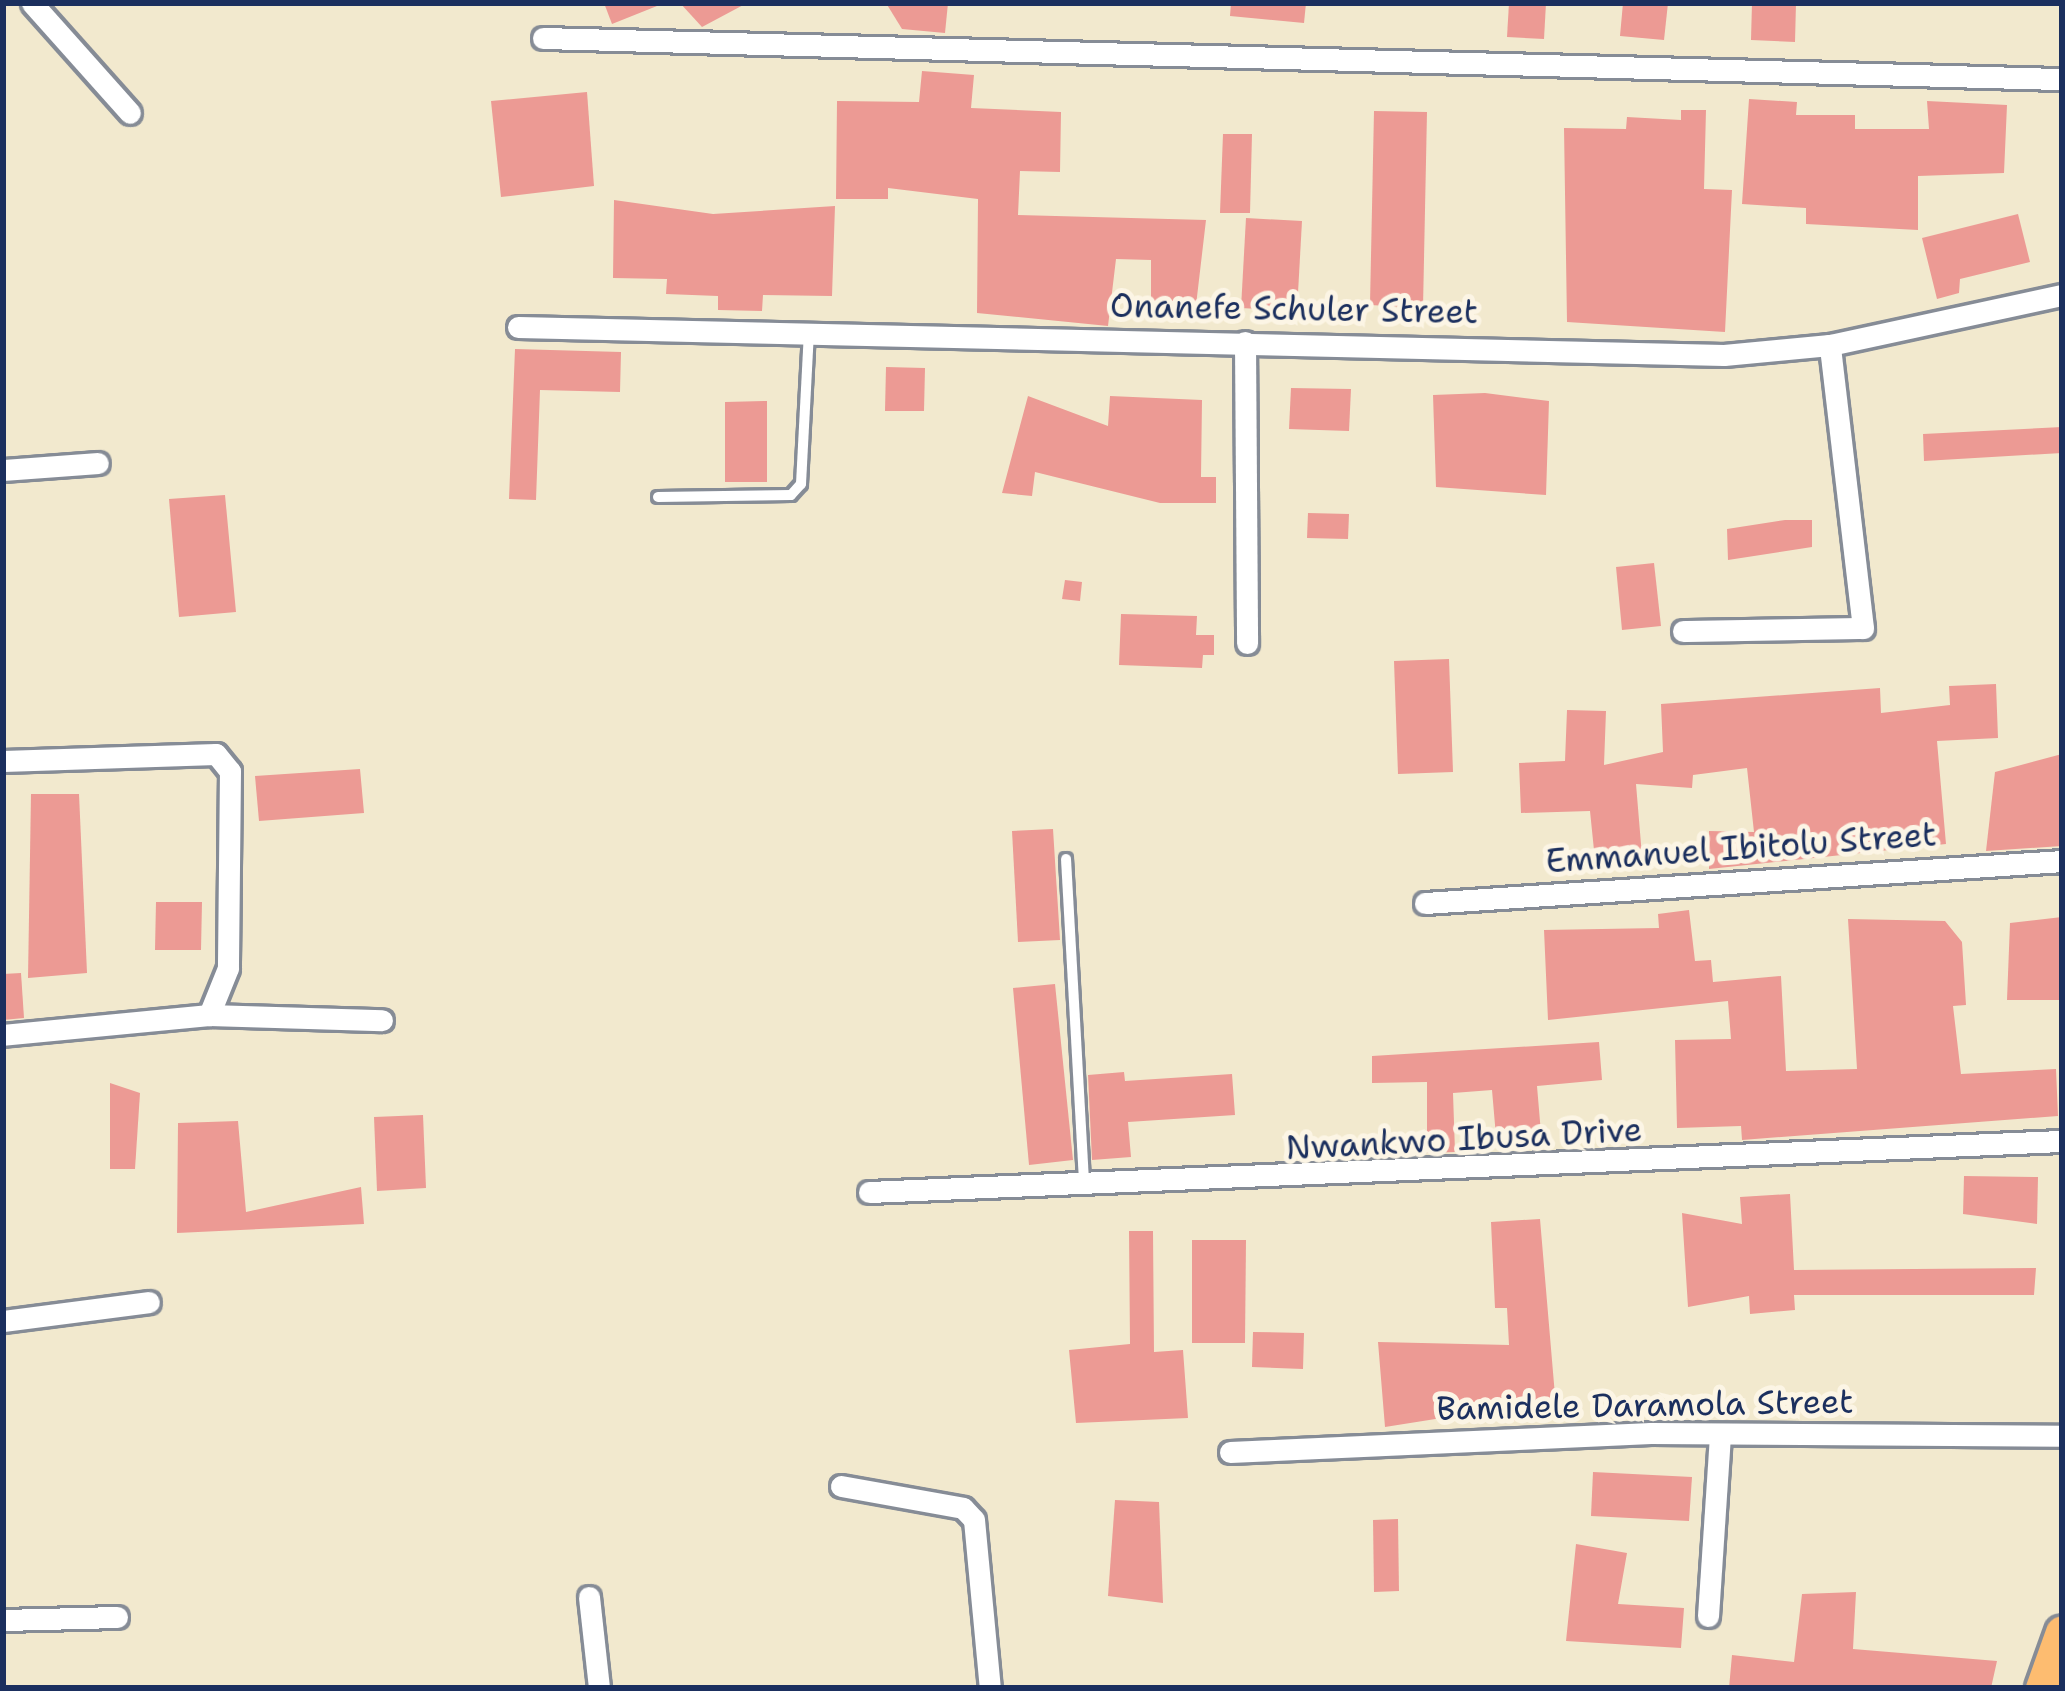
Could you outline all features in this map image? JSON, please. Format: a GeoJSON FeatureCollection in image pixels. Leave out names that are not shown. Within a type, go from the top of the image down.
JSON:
{"type":"FeatureCollection","features":[{"type":"Feature","properties":{"kind":"main road"},"geometry":{"type":"LineString","coordinates":[[2042,1688],[2062,1631]]}},
{"type":"Feature","properties":{"kind":"street"},"geometry":{"type":"LineString","coordinates":[[32,3],[130,113]]}},
{"type":"Feature","properties":{"kind":"street"},"geometry":{"type":"LineString","coordinates":[[543,38],[2062,79]]}},
{"type":"Feature","properties":{"kind":"street","name":"Onanefe Schuler Street"},"geometry":{"type":"LineString","coordinates":[[518,327],[1724,355],[1830,345],[2062,295]]}},
{"type":"Feature","properties":{"kind":"street"},"geometry":{"type":"LineString","coordinates":[[1245,342],[1246,643]]}},
{"type":"Feature","properties":{"kind":"street"},"geometry":{"type":"LineString","coordinates":[[1683,631],[1863,628],[1830,345]]}},
{"type":"Feature","properties":{"kind":"street"},"geometry":{"type":"LineString","coordinates":[[3,470],[98,463]]}},
{"type":"Feature","properties":{"kind":"street"},"geometry":{"type":"LineString","coordinates":[[3,760],[225,760],[228,968],[209,1016]]}},
{"type":"Feature","properties":{"kind":"street","name":"Emmanuel Ibitolu Street"},"geometry":{"type":"LineString","coordinates":[[1425,903],[2062,861]]}},
{"type":"Feature","properties":{"kind":"street"},"geometry":{"type":"LineString","coordinates":[[3,1035],[209,1016],[382,1019]]}},
{"type":"Feature","properties":{"kind":"street","name":"Nwankwo Ibusa Drive"},"geometry":{"type":"LineString","coordinates":[[869,1192],[1084,1189],[2062,1141]]}},
{"type":"Feature","properties":{"kind":"street"},"geometry":{"type":"LineString","coordinates":[[3,1321],[149,1301]]}},
{"type":"Feature","properties":{"kind":"street"},"geometry":{"type":"LineString","coordinates":[[1708,1616],[1720,1433]]}},
{"type":"Feature","properties":{"kind":"street","name":"Bamidele Daramola Street"},"geometry":{"type":"LineString","coordinates":[[1230,1452],[1720,1433],[2062,1436]]}},
{"type":"Feature","properties":{"kind":"street"},"geometry":{"type":"LineString","coordinates":[[841,1486],[963,1508],[974,1520],[990,1688]]}},
{"type":"Feature","properties":{"kind":"street"},"geometry":{"type":"LineString","coordinates":[[589,1597],[599,1688]]}},
{"type":"Feature","properties":{"kind":"street"},"geometry":{"type":"LineString","coordinates":[[3,1620],[117,1617]]}},
{"type":"Feature","properties":{"kind":"lane"},"geometry":{"type":"LineString","coordinates":[[658,497],[791,495],[801,484],[809,333]]}},
{"type":"Feature","properties":{"kind":"lane"},"geometry":{"type":"LineString","coordinates":[[1066,859],[1084,1189]]}},
{"type":"Feature","properties":{"kind":"building"},"geometry":{"type":"Polygon","coordinates":[[[604,3],[662,3],[662,4],[612,24],[604,3]]]}},
{"type":"Feature","properties":{"kind":"building"},"geometry":{"type":"Polygon","coordinates":[[[680,3],[747,3],[702,27],[680,3]]]}},
{"type":"Feature","properties":{"kind":"building"},"geometry":{"type":"Polygon","coordinates":[[[886,3],[948,3],[945,33],[902,29],[886,3]]]}},
{"type":"Feature","properties":{"kind":"building"},"geometry":{"type":"Polygon","coordinates":[[[1231,3],[1306,3],[1304,23],[1230,16],[1231,3]]]}},
{"type":"Feature","properties":{"kind":"building"},"geometry":{"type":"Polygon","coordinates":[[[1509,3],[1546,3],[1544,39],[1507,37],[1509,3]]]}},
{"type":"Feature","properties":{"kind":"building"},"geometry":{"type":"Polygon","coordinates":[[[1623,3],[1668,3],[1664,40],[1620,36],[1623,3]]]}},
{"type":"Feature","properties":{"kind":"building"},"geometry":{"type":"Polygon","coordinates":[[[1752,3],[1796,3],[1795,42],[1751,40],[1752,3]]]}},
{"type":"Feature","properties":{"kind":"building"},"geometry":{"type":"Polygon","coordinates":[[[922,71],[974,75],[971,108],[1061,112],[1060,172],[1020,171],[1018,215],[1206,220],[1195,314],[1151,314],[1151,260],[1116,259],[1108,326],[977,313],[978,199],[888,188],[888,199],[836,199],[837,101],[919,102],[922,71]]]}},
{"type":"Feature","properties":{"kind":"building"},"geometry":{"type":"Polygon","coordinates":[[[587,92],[594,186],[501,197],[491,101],[587,92]]]}},
{"type":"Feature","properties":{"kind":"building"},"geometry":{"type":"Polygon","coordinates":[[[1749,99],[1797,102],[1796,115],[1855,115],[1855,129],[1929,129],[1927,101],[2007,105],[2004,173],[1918,176],[1918,230],[1806,224],[1806,208],[1742,204],[1749,99]]]}},
{"type":"Feature","properties":{"kind":"building"},"geometry":{"type":"Polygon","coordinates":[[[1681,110],[1706,110],[1704,189],[1732,190],[1725,332],[1567,322],[1564,128],[1626,129],[1627,117],[1681,120],[1681,110]]]}},
{"type":"Feature","properties":{"kind":"building"},"geometry":{"type":"Polygon","coordinates":[[[1374,111],[1427,112],[1423,308],[1370,305],[1374,111]]]}},
{"type":"Feature","properties":{"kind":"building"},"geometry":{"type":"Polygon","coordinates":[[[1223,134],[1252,134],[1250,213],[1220,213],[1223,134]]]}},
{"type":"Feature","properties":{"kind":"building"},"geometry":{"type":"Polygon","coordinates":[[[614,200],[713,214],[835,206],[832,296],[763,295],[762,311],[718,310],[718,296],[666,294],[667,279],[613,278],[614,200]]]}},
{"type":"Feature","properties":{"kind":"building"},"geometry":{"type":"Polygon","coordinates":[[[2018,214],[2030,262],[1960,279],[1959,293],[1937,299],[1922,238],[2018,214]]]}},
{"type":"Feature","properties":{"kind":"building"},"geometry":{"type":"Polygon","coordinates":[[[1246,218],[1302,221],[1297,311],[1241,308],[1246,218]]]}},
{"type":"Feature","properties":{"kind":"building"},"geometry":{"type":"Polygon","coordinates":[[[515,349],[621,352],[620,392],[540,390],[536,500],[509,499],[515,349]]]}},
{"type":"Feature","properties":{"kind":"building"},"geometry":{"type":"Polygon","coordinates":[[[886,367],[925,368],[924,411],[885,411],[886,367]]]}},
{"type":"Feature","properties":{"kind":"building"},"geometry":{"type":"Polygon","coordinates":[[[1291,388],[1351,389],[1349,431],[1289,429],[1291,388]]]}},
{"type":"Feature","properties":{"kind":"building"},"geometry":{"type":"Polygon","coordinates":[[[1485,393],[1549,401],[1546,495],[1436,487],[1433,395],[1485,393]]]}},
{"type":"Feature","properties":{"kind":"building"},"geometry":{"type":"Polygon","coordinates":[[[1028,396],[1108,426],[1110,396],[1202,400],[1201,477],[1216,477],[1216,503],[1160,503],[1035,472],[1032,496],[1002,493],[1028,396]]]}},
{"type":"Feature","properties":{"kind":"building"},"geometry":{"type":"Polygon","coordinates":[[[767,401],[767,482],[725,482],[725,402],[767,401]]]}},
{"type":"Feature","properties":{"kind":"building"},"geometry":{"type":"Polygon","coordinates":[[[2062,427],[2062,453],[1924,461],[1923,434],[2062,427]]]}},
{"type":"Feature","properties":{"kind":"building"},"geometry":{"type":"Polygon","coordinates":[[[225,495],[236,612],[179,617],[169,499],[225,495]]]}},
{"type":"Feature","properties":{"kind":"building"},"geometry":{"type":"Polygon","coordinates":[[[1308,513],[1349,514],[1348,539],[1307,538],[1308,513]]]}},
{"type":"Feature","properties":{"kind":"building"},"geometry":{"type":"Polygon","coordinates":[[[1812,520],[1812,547],[1728,560],[1727,529],[1812,520]]]}},
{"type":"Feature","properties":{"kind":"building"},"geometry":{"type":"Polygon","coordinates":[[[1654,563],[1661,626],[1622,630],[1616,567],[1654,563]]]}},
{"type":"Feature","properties":{"kind":"building"},"geometry":{"type":"Polygon","coordinates":[[[1065,580],[1082,582],[1080,601],[1062,599],[1065,580]]]}},
{"type":"Feature","properties":{"kind":"building"},"geometry":{"type":"Polygon","coordinates":[[[1121,614],[1197,616],[1196,635],[1214,635],[1214,655],[1203,655],[1202,668],[1119,665],[1121,614]]]}},
{"type":"Feature","properties":{"kind":"building"},"geometry":{"type":"Polygon","coordinates":[[[1449,659],[1453,772],[1398,774],[1394,661],[1449,659]]]}},
{"type":"Feature","properties":{"kind":"building"},"geometry":{"type":"Polygon","coordinates":[[[1996,684],[1998,738],[1937,741],[1946,844],[1709,869],[1709,831],[1754,832],[1747,768],[1693,775],[1692,788],[1636,784],[1642,856],[1595,860],[1590,811],[1521,813],[1519,763],[1565,761],[1567,710],[1606,711],[1604,765],[1663,752],[1661,704],[1880,688],[1881,713],[1950,705],[1949,686],[1996,684]]]}},
{"type":"Feature","properties":{"kind":"building"},"geometry":{"type":"Polygon","coordinates":[[[2062,754],[2062,846],[1986,851],[1995,772],[2062,754]]]}},
{"type":"Feature","properties":{"kind":"building"},"geometry":{"type":"Polygon","coordinates":[[[360,769],[364,813],[259,821],[255,776],[360,769]]]}},
{"type":"Feature","properties":{"kind":"building"},"geometry":{"type":"Polygon","coordinates":[[[31,794],[79,794],[87,973],[28,978],[31,794]]]}},
{"type":"Feature","properties":{"kind":"building"},"geometry":{"type":"Polygon","coordinates":[[[1053,829],[1060,940],[1018,942],[1012,831],[1053,829]]]}},
{"type":"Feature","properties":{"kind":"building"},"geometry":{"type":"Polygon","coordinates":[[[156,902],[202,902],[201,950],[155,950],[156,902]]]}},
{"type":"Feature","properties":{"kind":"building"},"geometry":{"type":"Polygon","coordinates":[[[1689,910],[1695,961],[1711,960],[1713,982],[1781,976],[1786,1071],[1857,1069],[1848,919],[1945,921],[1962,942],[1966,1005],[1953,1006],[1961,1074],[2056,1069],[2058,1116],[1742,1140],[1741,1126],[1677,1128],[1675,1040],[1731,1039],[1728,1001],[1548,1020],[1544,930],[1659,928],[1658,914],[1689,910]]]}},
{"type":"Feature","properties":{"kind":"building"},"geometry":{"type":"Polygon","coordinates":[[[2062,917],[2061,1000],[2007,1000],[2010,923],[2062,917]]]}},
{"type":"Feature","properties":{"kind":"building"},"geometry":{"type":"Polygon","coordinates":[[[21,973],[24,1018],[3,1020],[3,974],[21,973]]]}},
{"type":"Feature","properties":{"kind":"building"},"geometry":{"type":"Polygon","coordinates":[[[1055,984],[1073,1160],[1029,1165],[1013,988],[1055,984]]]}},
{"type":"Feature","properties":{"kind":"building"},"geometry":{"type":"Polygon","coordinates":[[[1599,1042],[1602,1080],[1537,1086],[1542,1145],[1497,1148],[1492,1090],[1453,1093],[1455,1152],[1427,1153],[1427,1082],[1372,1083],[1372,1056],[1599,1042]]]}},
{"type":"Feature","properties":{"kind":"building"},"geometry":{"type":"Polygon","coordinates":[[[1124,1072],[1125,1081],[1232,1074],[1235,1115],[1128,1122],[1131,1157],[1092,1160],[1088,1075],[1124,1072]]]}},
{"type":"Feature","properties":{"kind":"building"},"geometry":{"type":"Polygon","coordinates":[[[110,1083],[140,1093],[135,1169],[110,1169],[110,1083]]]}},
{"type":"Feature","properties":{"kind":"building"},"geometry":{"type":"Polygon","coordinates":[[[423,1115],[426,1188],[377,1191],[374,1117],[423,1115]]]}},
{"type":"Feature","properties":{"kind":"building"},"geometry":{"type":"Polygon","coordinates":[[[238,1121],[246,1212],[361,1187],[364,1224],[177,1233],[178,1123],[238,1121]]]}},
{"type":"Feature","properties":{"kind":"building"},"geometry":{"type":"Polygon","coordinates":[[[1964,1176],[2038,1177],[2037,1224],[1963,1214],[1964,1176]]]}},
{"type":"Feature","properties":{"kind":"building"},"geometry":{"type":"Polygon","coordinates":[[[1790,1194],[1794,1270],[2036,1268],[2034,1295],[1794,1295],[1795,1310],[1750,1314],[1749,1296],[1688,1307],[1682,1213],[1742,1224],[1740,1197],[1790,1194]]]}},
{"type":"Feature","properties":{"kind":"building"},"geometry":{"type":"Polygon","coordinates":[[[1540,1219],[1557,1419],[1511,1421],[1511,1407],[1385,1427],[1378,1342],[1509,1345],[1507,1308],[1495,1308],[1491,1222],[1540,1219]]]}},
{"type":"Feature","properties":{"kind":"building"},"geometry":{"type":"Polygon","coordinates":[[[1129,1231],[1153,1231],[1154,1352],[1183,1350],[1188,1418],[1076,1423],[1069,1350],[1130,1344],[1129,1231]]]}},
{"type":"Feature","properties":{"kind":"building"},"geometry":{"type":"Polygon","coordinates":[[[1192,1240],[1246,1240],[1245,1343],[1192,1343],[1192,1240]]]}},
{"type":"Feature","properties":{"kind":"building"},"geometry":{"type":"Polygon","coordinates":[[[1253,1332],[1304,1333],[1303,1369],[1252,1367],[1253,1332]]]}},
{"type":"Feature","properties":{"kind":"building"},"geometry":{"type":"Polygon","coordinates":[[[1593,1472],[1692,1477],[1689,1521],[1591,1516],[1593,1472]]]}},
{"type":"Feature","properties":{"kind":"building"},"geometry":{"type":"Polygon","coordinates":[[[1115,1500],[1159,1502],[1163,1603],[1108,1596],[1115,1500]]]}},
{"type":"Feature","properties":{"kind":"building"},"geometry":{"type":"Polygon","coordinates":[[[1398,1519],[1399,1591],[1374,1592],[1373,1520],[1398,1519]]]}},
{"type":"Feature","properties":{"kind":"building"},"geometry":{"type":"Polygon","coordinates":[[[1576,1544],[1627,1553],[1618,1604],[1684,1608],[1681,1648],[1566,1641],[1576,1544]]]}},
{"type":"Feature","properties":{"kind":"building"},"geometry":{"type":"Polygon","coordinates":[[[1856,1592],[1853,1649],[1997,1661],[1991,1688],[1729,1688],[1732,1655],[1794,1662],[1802,1594],[1856,1592]]]}}]}
